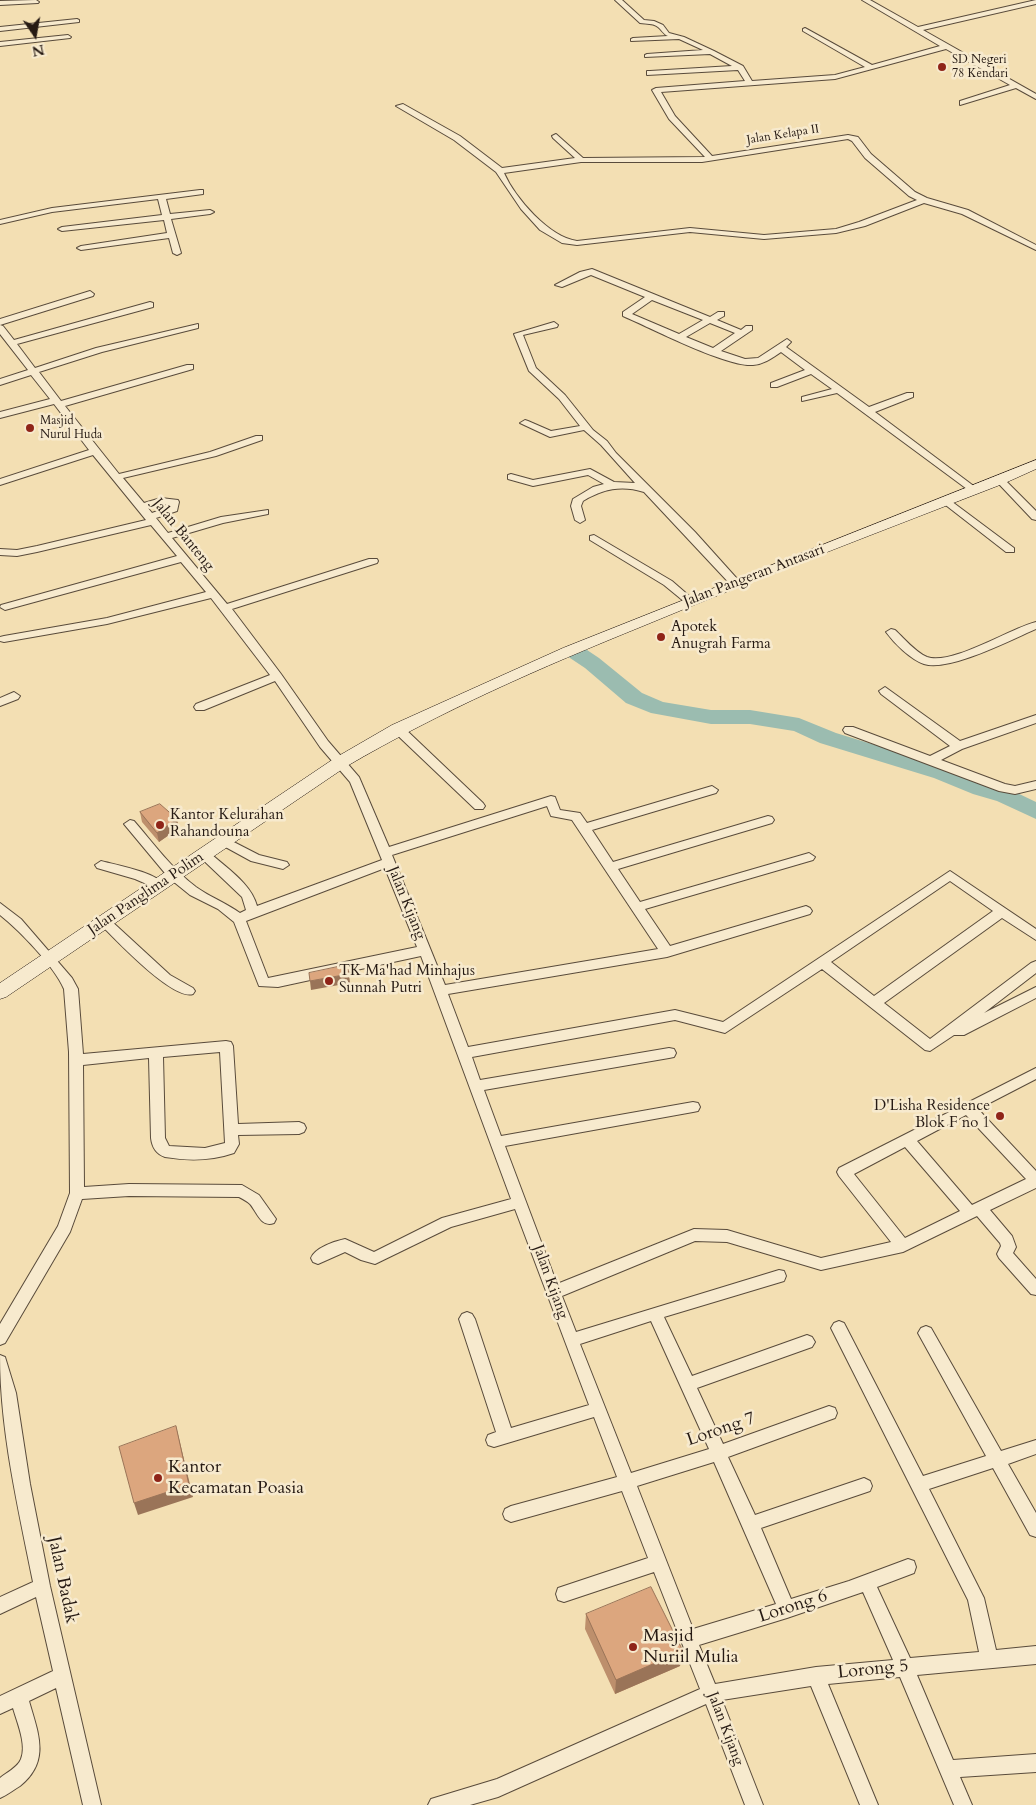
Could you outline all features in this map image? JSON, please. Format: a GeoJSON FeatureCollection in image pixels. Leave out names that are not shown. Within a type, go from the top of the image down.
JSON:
{"type":"FeatureCollection","features":[{"type":"Feature","properties":{"kind":"street"},"geometry":{"type":"LineString","coordinates":[[618,0],[642,22],[652,22],[661,26],[668,34],[682,38],[712,52],[740,68],[750,84]]}},
{"type":"Feature","properties":{"kind":"street"},"geometry":{"type":"LineString","coordinates":[[865,0],[1036,97]]}},
{"type":"Feature","properties":{"kind":"street"},"geometry":{"type":"LineString","coordinates":[[909,25],[1025,0]]}},
{"type":"Feature","properties":{"kind":"street"},"geometry":{"type":"LineString","coordinates":[[0,3],[36,2]]}},
{"type":"Feature","properties":{"kind":"street"},"geometry":{"type":"LineString","coordinates":[[918,29],[1036,2]]}},
{"type":"Feature","properties":{"kind":"street"},"geometry":{"type":"LineString","coordinates":[[0,29],[77,21]]}},
{"type":"Feature","properties":{"kind":"street"},"geometry":{"type":"LineString","coordinates":[[805,30],[871,67]]}},
{"type":"Feature","properties":{"kind":"street"},"geometry":{"type":"LineString","coordinates":[[0,44],[68,37]]}},
{"type":"Feature","properties":{"kind":"street"},"geometry":{"type":"LineString","coordinates":[[633,40],[682,38]]}},
{"type":"Feature","properties":{"kind":"street"},"geometry":{"type":"LineString","coordinates":[[710,158],[672,117],[656,90],[835,77],[947,46]]}},
{"type":"Feature","properties":{"kind":"street"},"geometry":{"type":"LineString","coordinates":[[647,56],[712,52]]}},
{"type":"Feature","properties":{"kind":"street"},"geometry":{"type":"LineString","coordinates":[[650,73],[740,68]]}},
{"type":"Feature","properties":{"kind":"street"},"geometry":{"type":"LineString","coordinates":[[963,103],[1016,86]]}},
{"type":"Feature","properties":{"kind":"street"},"geometry":{"type":"LineString","coordinates":[[400,106],[457,138],[500,171],[501,175],[551,236],[567,243],[690,230],[764,237],[836,231],[862,224],[924,200]]}},
{"type":"Feature","properties":{"kind":"street"},"geometry":{"type":"LineString","coordinates":[[556,136],[581,160]]}},
{"type":"Feature","properties":{"kind":"street","name":"Jalan Kelapa II"},"geometry":{"type":"LineString","coordinates":[[500,171],[581,160],[710,158],[841,138],[852,138],[857,141],[868,156],[912,194],[924,200],[965,212],[1036,248]]}},
{"type":"Feature","properties":{"kind":"street"},"geometry":{"type":"LineString","coordinates":[[0,222],[52,210],[200,192]]}},
{"type":"Feature","properties":{"kind":"street"},"geometry":{"type":"LineString","coordinates":[[160,196],[177,253]]}},
{"type":"Feature","properties":{"kind":"street"},"geometry":{"type":"LineString","coordinates":[[62,229],[210,212]]}},
{"type":"Feature","properties":{"kind":"street"},"geometry":{"type":"LineString","coordinates":[[81,248],[172,235]]}},
{"type":"Feature","properties":{"kind":"street"},"geometry":{"type":"LineString","coordinates":[[559,285],[589,272],[709,321],[746,331],[714,352]]}},
{"type":"Feature","properties":{"kind":"street"},"geometry":{"type":"LineString","coordinates":[[0,322],[90,294]]}},
{"type":"Feature","properties":{"kind":"street"},"geometry":{"type":"LineString","coordinates":[[650,297],[626,314],[714,352],[749,363],[760,361],[784,346],[812,370],[974,490]]}},
{"type":"Feature","properties":{"kind":"street"},"geometry":{"type":"LineString","coordinates":[[11,343],[150,305]]}},
{"type":"Feature","properties":{"kind":"street"},"geometry":{"type":"LineString","coordinates":[[680,338],[721,314]]}},
{"type":"Feature","properties":{"kind":"street"},"geometry":{"type":"LineString","coordinates":[[554,325],[525,331],[518,335],[532,369],[562,397],[613,455],[691,534],[736,584]]}},
{"type":"Feature","properties":{"kind":"street"},"geometry":{"type":"LineString","coordinates":[[0,382],[99,350],[195,326]]}},
{"type":"Feature","properties":{"kind":"street","name":"Jalan Banteng"},"geometry":{"type":"LineString","coordinates":[[0,328],[95,451],[224,608],[276,676],[324,744],[341,762]]}},
{"type":"Feature","properties":{"kind":"street"},"geometry":{"type":"LineString","coordinates":[[0,415],[58,402],[190,367]]}},
{"type":"Feature","properties":{"kind":"street"},"geometry":{"type":"LineString","coordinates":[[774,385],[812,370]]}},
{"type":"Feature","properties":{"kind":"street"},"geometry":{"type":"LineString","coordinates":[[805,399],[839,390]]}},
{"type":"Feature","properties":{"kind":"street"},"geometry":{"type":"LineString","coordinates":[[868,411],[910,395]]}},
{"type":"Feature","properties":{"kind":"street"},"geometry":{"type":"LineString","coordinates":[[526,423],[550,434],[587,427]]}},
{"type":"Feature","properties":{"kind":"street"},"geometry":{"type":"LineString","coordinates":[[118,477],[213,454],[259,438]]}},
{"type":"Feature","properties":{"kind":"street"},"geometry":{"type":"LineString","coordinates":[[0,482],[95,451]]}},
{"type":"Feature","properties":{"kind":"street","name":"Jalan Pangeran Antasari"},"geometry":{"type":"LineString","coordinates":[[341,762],[398,728],[568,651],[690,601],[1000,480],[1036,464]]}},
{"type":"Feature","properties":{"kind":"street"},"geometry":{"type":"LineString","coordinates":[[511,477],[533,483],[590,472],[612,485]]}},
{"type":"Feature","properties":{"kind":"street"},"geometry":{"type":"LineString","coordinates":[[1000,480],[1036,517]]}},
{"type":"Feature","properties":{"kind":"street"},"geometry":{"type":"LineString","coordinates":[[580,520],[576,506],[578,499],[589,492],[612,485],[626,485],[647,490]]}},
{"type":"Feature","properties":{"kind":"street"},"geometry":{"type":"LineString","coordinates":[[0,552],[10,554],[24,552],[151,519],[173,509],[174,504],[165,501],[142,508]]}},
{"type":"Feature","properties":{"kind":"street"},"geometry":{"type":"LineString","coordinates":[[947,501],[1010,550]]}},
{"type":"Feature","properties":{"kind":"street"},"geometry":{"type":"LineString","coordinates":[[166,537],[221,520],[264,512]]}},
{"type":"Feature","properties":{"kind":"street"},"geometry":{"type":"LineString","coordinates":[[594,538],[668,582],[690,601]]}},
{"type":"Feature","properties":{"kind":"street"},"geometry":{"type":"LineString","coordinates":[[5,607],[183,558]]}},
{"type":"Feature","properties":{"kind":"street"},"geometry":{"type":"LineString","coordinates":[[224,608],[373,562]]}},
{"type":"Feature","properties":{"kind":"street"},"geometry":{"type":"LineString","coordinates":[[4,639],[107,621],[212,594]]}},
{"type":"Feature","properties":{"kind":"street"},"geometry":{"type":"LineString","coordinates":[[891,632],[924,660],[933,662],[980,649],[1036,626]]}},
{"type":"Feature","properties":{"kind":"street"},"geometry":{"type":"LineString","coordinates":[[200,707],[276,676]]}},
{"type":"Feature","properties":{"kind":"street"},"geometry":{"type":"LineString","coordinates":[[885,691],[958,746]]}},
{"type":"Feature","properties":{"kind":"street"},"geometry":{"type":"LineString","coordinates":[[0,702],[14,696]]}},
{"type":"Feature","properties":{"kind":"street"},"geometry":{"type":"LineString","coordinates":[[932,760],[958,746],[1036,719]]}},
{"type":"Feature","properties":{"kind":"street"},"geometry":{"type":"LineString","coordinates":[[398,728],[479,806]]}},
{"type":"Feature","properties":{"kind":"street"},"geometry":{"type":"LineString","coordinates":[[849,730],[1003,788],[1015,790],[1036,785]]}},
{"type":"Feature","properties":{"kind":"street","name":"Jalan Panglima Polim"},"geometry":{"type":"LineString","coordinates":[[0,992],[341,762]]}},
{"type":"Feature","properties":{"kind":"street","name":"Jalan Kijang"},"geometry":{"type":"LineString","coordinates":[[341,762],[355,780],[425,950],[571,1340],[754,1805]]}},
{"type":"Feature","properties":{"kind":"street"},"geometry":{"type":"LineString","coordinates":[[584,828],[712,790]]}},
{"type":"Feature","properties":{"kind":"street"},"geometry":{"type":"LineString","coordinates":[[239,919],[388,857],[551,800],[555,814],[576,816],[667,952]]}},
{"type":"Feature","properties":{"kind":"street"},"geometry":{"type":"LineString","coordinates":[[610,867],[768,820]]}},
{"type":"Feature","properties":{"kind":"street"},"geometry":{"type":"LineString","coordinates":[[130,824],[173,875],[194,892],[222,906],[239,919],[262,980],[268,984],[425,950]]}},
{"type":"Feature","properties":{"kind":"street"},"geometry":{"type":"LineString","coordinates":[[224,841],[255,858],[283,865]]}},
{"type":"Feature","properties":{"kind":"street"},"geometry":{"type":"LineString","coordinates":[[205,855],[248,895],[253,912]]}},
{"type":"Feature","properties":{"kind":"street"},"geometry":{"type":"LineString","coordinates":[[637,907],[809,856]]}},
{"type":"Feature","properties":{"kind":"street"},"geometry":{"type":"LineString","coordinates":[[102,866],[139,876],[158,885]]}},
{"type":"Feature","properties":{"kind":"street"},"geometry":{"type":"LineString","coordinates":[[463,1053],[675,1015],[726,1028],[950,875],[1036,935]]}},
{"type":"Feature","properties":{"kind":"street"},"geometry":{"type":"LineString","coordinates":[[0,908],[17,922],[50,959],[66,978],[71,989],[76,1060],[77,1193],[65,1228],[0,1338]]}},
{"type":"Feature","properties":{"kind":"street"},"geometry":{"type":"LineString","coordinates":[[440,991],[667,952],[806,911]]}},
{"type":"Feature","properties":{"kind":"street"},"geometry":{"type":"LineString","coordinates":[[874,1003],[1002,911]]}},
{"type":"Feature","properties":{"kind":"street"},"geometry":{"type":"LineString","coordinates":[[104,921],[154,970],[188,991]]}},
{"type":"Feature","properties":{"kind":"street"},"geometry":{"type":"LineString","coordinates":[[823,963],[930,1046]]}},
{"type":"Feature","properties":{"kind":"street"},"geometry":{"type":"LineString","coordinates":[[930,1046],[1036,966]]}},
{"type":"Feature","properties":{"kind":"street"},"geometry":{"type":"LineString","coordinates":[[930,1046],[1036,992]]}},
{"type":"Feature","properties":{"kind":"street"},"geometry":{"type":"LineString","coordinates":[[76,1060],[156,1052],[226,1046],[232,1144],[229,1149],[221,1152],[181,1154],[165,1151],[159,1144],[156,1052]]}},
{"type":"Feature","properties":{"kind":"street"},"geometry":{"type":"LineString","coordinates":[[476,1086],[670,1053]]}},
{"type":"Feature","properties":{"kind":"street"},"geometry":{"type":"LineString","coordinates":[[904,1246],[844,1172],[907,1139],[1034,1078]]}},
{"type":"Feature","properties":{"kind":"street"},"geometry":{"type":"LineString","coordinates":[[497,1142],[693,1107]]}},
{"type":"Feature","properties":{"kind":"street"},"geometry":{"type":"LineString","coordinates":[[554,1292],[694,1235],[728,1236],[821,1264],[904,1246],[1036,1181],[969,1109]]}},
{"type":"Feature","properties":{"kind":"street"},"geometry":{"type":"LineString","coordinates":[[231,1130],[299,1128]]}},
{"type":"Feature","properties":{"kind":"street"},"geometry":{"type":"LineString","coordinates":[[907,1139],[975,1211],[1007,1240],[1009,1246],[1004,1254],[1036,1290]]}},
{"type":"Feature","properties":{"kind":"street"},"geometry":{"type":"LineString","coordinates":[[77,1193],[128,1190],[242,1191],[254,1198],[269,1220]]}},
{"type":"Feature","properties":{"kind":"street"},"geometry":{"type":"LineString","coordinates":[[318,1258],[347,1245],[368,1258],[375,1258],[447,1222],[520,1202]]}},
{"type":"Feature","properties":{"kind":"street"},"geometry":{"type":"LineString","coordinates":[[571,1340],[779,1276]]}},
{"type":"Feature","properties":{"kind":"street"},"geometry":{"type":"LineString","coordinates":[[655,1313],[689,1384],[787,1610]]}},
{"type":"Feature","properties":{"kind":"street"},"geometry":{"type":"LineString","coordinates":[[467,1319],[500,1439],[598,1409]]}},
{"type":"Feature","properties":{"kind":"street"},"geometry":{"type":"LineString","coordinates":[[839,1328],[976,1598],[989,1658]]}},
{"type":"Feature","properties":{"kind":"street"},"geometry":{"type":"LineString","coordinates":[[926,1333],[1036,1529]]}},
{"type":"Feature","properties":{"kind":"street"},"geometry":{"type":"LineString","coordinates":[[689,1384],[807,1342]]}},
{"type":"Feature","properties":{"kind":"street","name":"Jalan Badak"},"geometry":{"type":"LineString","coordinates":[[0,1362],[4,1394],[42,1586],[92,1805]]}},
{"type":"Feature","properties":{"kind":"street","name":"Lorong 7"},"geometry":{"type":"LineString","coordinates":[[512,1514],[626,1482],[718,1453],[829,1413]]}},
{"type":"Feature","properties":{"kind":"street"},"geometry":{"type":"LineString","coordinates":[[919,1485],[1036,1447]]}},
{"type":"Feature","properties":{"kind":"street"},"geometry":{"type":"LineString","coordinates":[[751,1524],[864,1486]]}},
{"type":"Feature","properties":{"kind":"street"},"geometry":{"type":"LineString","coordinates":[[564,1594],[659,1562]]}},
{"type":"Feature","properties":{"kind":"street","name":"Lorong 6"},"geometry":{"type":"LineString","coordinates":[[690,1639],[787,1610],[908,1567]]}},
{"type":"Feature","properties":{"kind":"street"},"geometry":{"type":"LineString","coordinates":[[867,1583],[905,1667],[963,1805]]}},
{"type":"Feature","properties":{"kind":"street"},"geometry":{"type":"LineString","coordinates":[[0,1606],[42,1586]]}},
{"type":"Feature","properties":{"kind":"street","name":"Lorong 5"},"geometry":{"type":"LineString","coordinates":[[437,1805],[498,1788],[711,1694],[816,1676],[1036,1654]]}},
{"type":"Feature","properties":{"kind":"street"},"geometry":{"type":"LineString","coordinates":[[0,1705],[62,1676]]}},
{"type":"Feature","properties":{"kind":"street"},"geometry":{"type":"LineString","coordinates":[[816,1676],[869,1805]]}},
{"type":"Feature","properties":{"kind":"street"},"geometry":{"type":"LineString","coordinates":[[0,1789],[26,1767],[30,1760],[29,1734],[19,1697]]}},
{"type":"Feature","properties":{"kind":"street"},"geometry":{"type":"LineString","coordinates":[[947,1768],[1036,1763]]}},
{"type":"Feature","properties":{"kind":"building"},"geometry":{"type":"Polygon","coordinates":[[[160,804],[177,819],[157,833],[140,812],[160,804]]]}},
{"type":"Feature","properties":{"kind":"building"},"geometry":{"type":"Polygon","coordinates":[[[347,965],[349,974],[310,981],[309,973],[347,965]]]}},
{"type":"Feature","properties":{"kind":"building","name":"Kantor Kecamatan Poasia"},"geometry":{"type":"Polygon","coordinates":[[[176,1426],[189,1485],[134,1503],[119,1447],[176,1426]]]}},
{"type":"Feature","properties":{"kind":"building","name":"Masjid Nuriil Mulia"},"geometry":{"type":"Polygon","coordinates":[[[651,1587],[683,1651],[616,1680],[586,1614],[651,1587]]]}},
{"type":"Feature","properties":{"kind":"waterway"},"geometry":{"type":"LineString","coordinates":[[574,651],[592,663],[634,698],[659,708],[711,717],[750,717],[799,725],[828,738],[942,773],[981,789],[1005,796],[1036,811]]}},
{"type":"Feature","properties":{"kind":"place","name":"SD Negeri 78 Kendari"},"geometry":{"type":"Point","coordinates":[942,67]}},
{"type":"Feature","properties":{"kind":"place","name":"Masjid Nurul Huda"},"geometry":{"type":"Point","coordinates":[30,428]}},
{"type":"Feature","properties":{"kind":"place","name":"Apotek Anugrah Farma"},"geometry":{"type":"Point","coordinates":[661,637]}},
{"type":"Feature","properties":{"kind":"place","name":"Kantor Kelurahan Rahandouna"},"geometry":{"type":"Point","coordinates":[160,825]}},
{"type":"Feature","properties":{"kind":"place","name":"TK Ma'had Minhajus Sunnah Putri"},"geometry":{"type":"Point","coordinates":[329,981]}},
{"type":"Feature","properties":{"kind":"place","name":"D'Lisha Residence Blok F no 1"},"geometry":{"type":"Point","coordinates":[1000,1116]}},
{"type":"Feature","properties":{"kind":"place","name":"Kantor Kecamatan Poasia"},"geometry":{"type":"Point","coordinates":[158,1478]}},
{"type":"Feature","properties":{"kind":"place","name":"Masjid Nuriil Mulia"},"geometry":{"type":"Point","coordinates":[633,1647]}}]}
